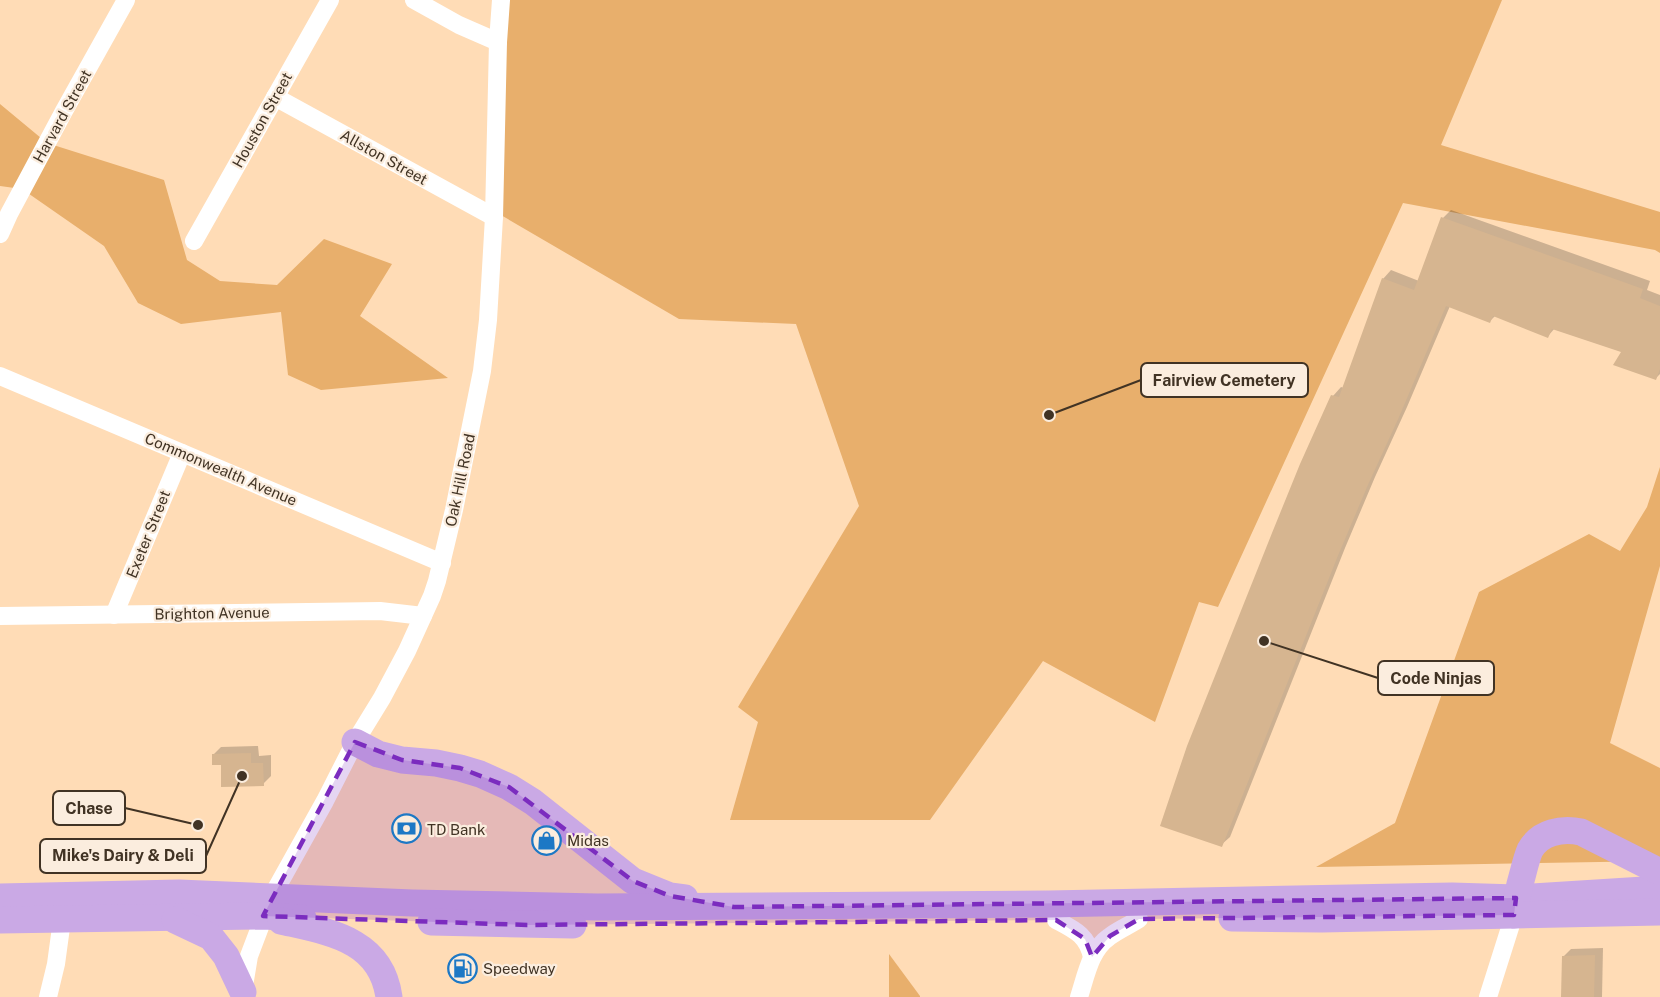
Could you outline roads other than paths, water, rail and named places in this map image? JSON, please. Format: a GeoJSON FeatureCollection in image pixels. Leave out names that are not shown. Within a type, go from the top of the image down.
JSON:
{"type":"FeatureCollection","features":[{"type":"Feature","properties":{"kind":"highway"},"geometry":{"type":"LineString","coordinates":[[355,742],[378,754],[402,760],[436,763],[480,774],[509,787],[532,802],[633,881],[670,896],[734,907]]}},
{"type":"Feature","properties":{"kind":"highway"},"geometry":{"type":"LineString","coordinates":[[1515,906],[1529,852],[1542,837],[1560,830],[1581,832],[1660,872]]}},
{"type":"Feature","properties":{"kind":"highway"},"geometry":{"type":"LineString","coordinates":[[0,897],[179,893],[267,907],[550,925],[678,926],[1322,919],[1515,906],[1660,889]]}},
{"type":"Feature","properties":{"kind":"highway"},"geometry":{"type":"LineString","coordinates":[[0,920],[171,918],[267,907],[1061,904],[1452,896],[1515,906],[1660,912]]}},
{"type":"Feature","properties":{"kind":"highway"},"geometry":{"type":"LineString","coordinates":[[267,907],[362,947],[382,973],[388,986],[389,997]]}},
{"type":"Feature","properties":{"kind":"highway"},"geometry":{"type":"LineString","coordinates":[[171,918],[211,937],[226,956],[242,995]]}},
{"type":"Feature","properties":{"kind":"street","name":"Harvard Street"},"geometry":{"type":"LineString","coordinates":[[0,234],[5,211],[126,0]]}},
{"type":"Feature","properties":{"kind":"street","name":"Houston Street"},"geometry":{"type":"LineString","coordinates":[[194,241],[330,0]]}},
{"type":"Feature","properties":{"kind":"street"},"geometry":{"type":"LineString","coordinates":[[414,0],[459,25],[498,42]]}},
{"type":"Feature","properties":{"kind":"street","name":"Oak Hill Road"},"geometry":{"type":"LineString","coordinates":[[242,995],[249,956],[267,907],[355,742],[382,698],[432,596],[442,563],[482,371],[488,320],[494,217],[501,0]]}},
{"type":"Feature","properties":{"kind":"street","name":"Allston Street"},"geometry":{"type":"LineString","coordinates":[[275,97],[494,217]]}},
{"type":"Feature","properties":{"kind":"street","name":"Commonwealth Avenue"},"geometry":{"type":"LineString","coordinates":[[0,376],[442,563]]}},
{"type":"Feature","properties":{"kind":"street","name":"Exeter Street"},"geometry":{"type":"LineString","coordinates":[[114,615],[182,453]]}},
{"type":"Feature","properties":{"kind":"street","name":"Brighton Avenue"},"geometry":{"type":"LineString","coordinates":[[0,616],[380,611],[423,616]]}},
{"type":"Feature","properties":{"kind":"street"},"geometry":{"type":"LineString","coordinates":[[1488,997],[1515,906]]}},
{"type":"Feature","properties":{"kind":"street"},"geometry":{"type":"LineString","coordinates":[[48,997],[56,964],[62,920]]}},
{"type":"Feature","properties":{"kind":"street"},"geometry":{"type":"LineString","coordinates":[[1079,997],[1092,957],[1101,944],[1110,936],[1139,920]]}},
{"type":"Feature","properties":{"kind":"street"},"geometry":{"type":"LineString","coordinates":[[1056,921],[1076,930],[1085,939],[1092,957]]}},
{"type":"Feature","properties":{"kind":"place","name":"Fairview Cemetery"},"geometry":{"type":"Point","coordinates":[1049,415]}},
{"type":"Feature","properties":{"kind":"place","name":"Code Ninjas"},"geometry":{"type":"Point","coordinates":[1264,641]}},
{"type":"Feature","properties":{"kind":"place","name":"Mike's Dairy & Deli"},"geometry":{"type":"Point","coordinates":[242,776]}},
{"type":"Feature","properties":{"kind":"place","name":"Chase"},"geometry":{"type":"Point","coordinates":[198,825]}},
{"type":"Feature","properties":{"kind":"place","name":"TD Bank"},"geometry":{"type":"Point","coordinates":[406,829]}},
{"type":"Feature","properties":{"kind":"place","name":"Midas"},"geometry":{"type":"Point","coordinates":[546,840]}},
{"type":"Feature","properties":{"kind":"place","name":"Speedway"},"geometry":{"type":"Point","coordinates":[462,968]}}]}
